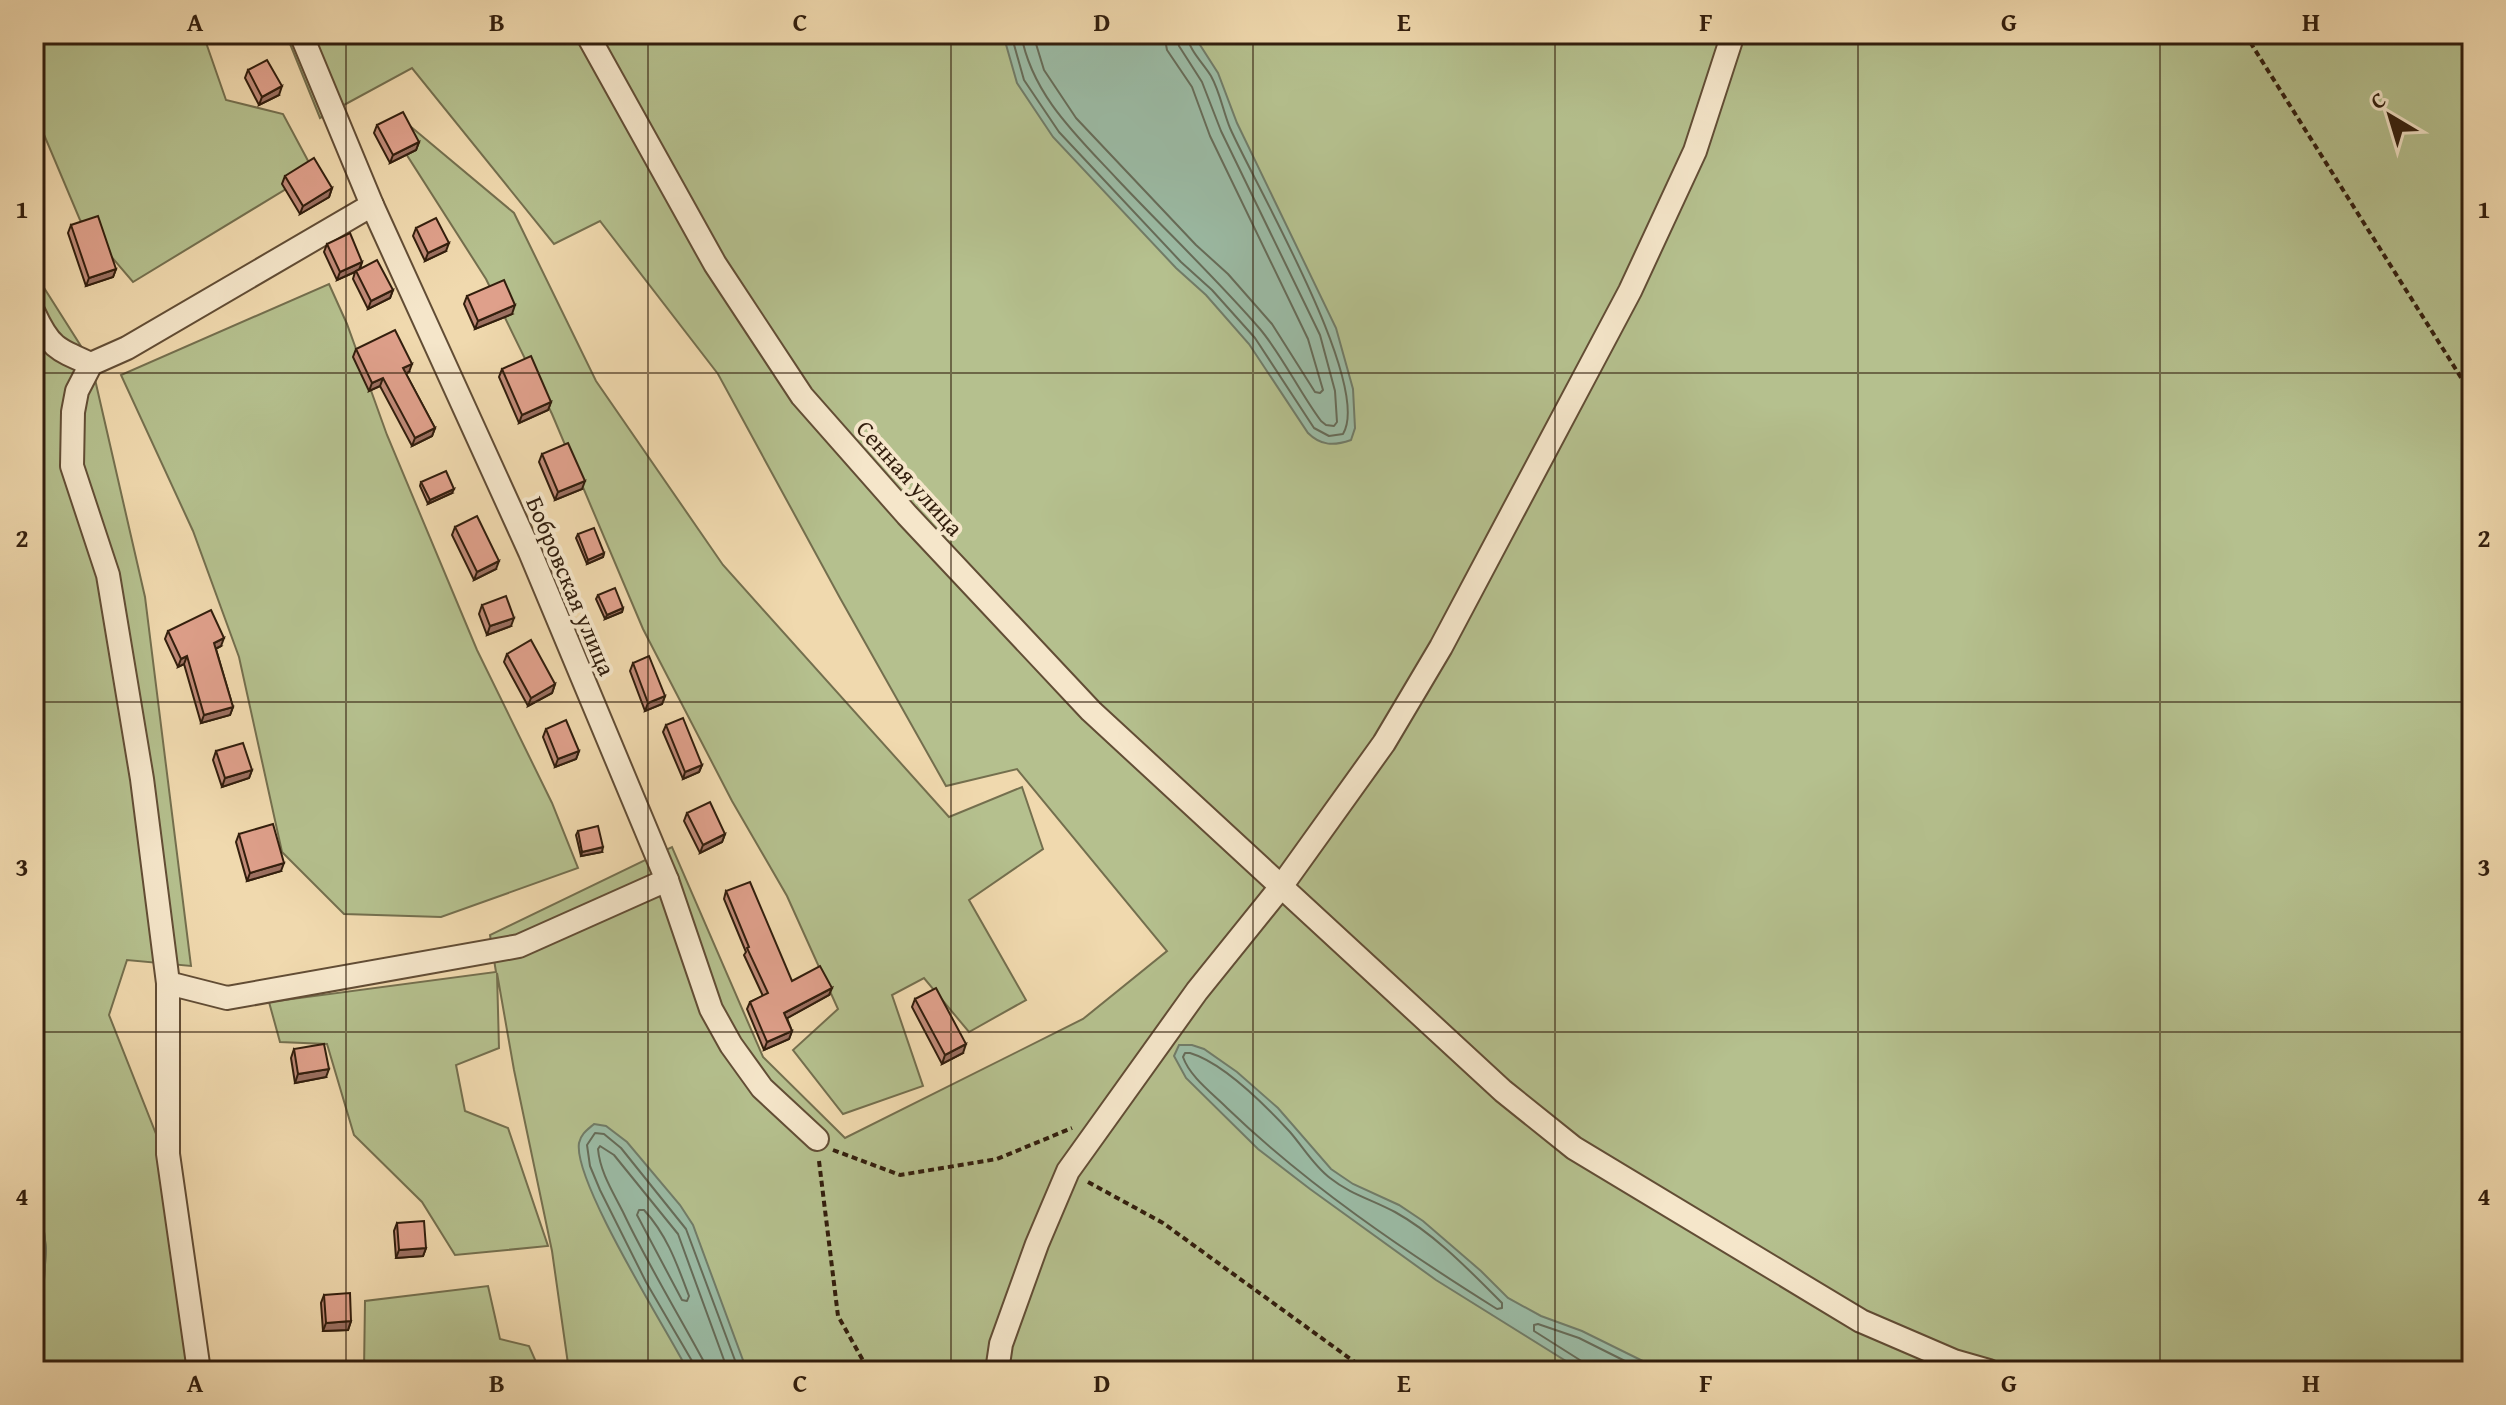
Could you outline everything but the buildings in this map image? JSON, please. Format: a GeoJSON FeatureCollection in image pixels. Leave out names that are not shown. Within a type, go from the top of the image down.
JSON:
{"type":"FeatureCollection","features":[{"type":"Feature","properties":{"kind":"street","name":"Бобровская улица"},"geometry":{"type":"LineString","coordinates":[[301,34],[372,205],[530,552],[667,880],[711,1009],[731,1045],[762,1088],[817,1139]]}},
{"type":"Feature","properties":{"kind":"street","name":"Сенная улица"},"geometry":{"type":"LineString","coordinates":[[587,34],[715,264],[802,396],[907,515],[1091,711],[1503,1091],[1574,1148],[1861,1321],[1954,1361],[1989,1371]]}},
{"type":"Feature","properties":{"kind":"street"},"geometry":{"type":"LineString","coordinates":[[997,1371],[1001,1344],[1037,1244],[1068,1171],[1197,991],[1280,888],[1384,743],[1441,647],[1623,304],[1695,151],[1733,34]]}},
{"type":"Feature","properties":{"kind":"street"},"geometry":{"type":"LineString","coordinates":[[199,1371],[168,1154],[168,983],[142,779],[108,575],[72,466],[73,412],[77,391],[91,364],[127,348],[372,205]]}},
{"type":"Feature","properties":{"kind":"street"},"geometry":{"type":"LineString","coordinates":[[34,313],[43,333],[58,351],[91,364]]}},
{"type":"Feature","properties":{"kind":"street"},"geometry":{"type":"LineString","coordinates":[[168,983],[227,998],[519,946],[667,880]]}},
{"type":"Feature","properties":{"kind":"path"},"geometry":{"type":"LineString","coordinates":[[2245,34],[2472,395]]}},
{"type":"Feature","properties":{"kind":"path"},"geometry":{"type":"LineString","coordinates":[[817,1139],[837,1152],[900,1175],[997,1159],[1111,1112]]}},
{"type":"Feature","properties":{"kind":"path"},"geometry":{"type":"LineString","coordinates":[[817,1139],[838,1316],[869,1371]]}},
{"type":"Feature","properties":{"kind":"path"},"geometry":{"type":"LineString","coordinates":[[1068,1171],[1163,1223],[1367,1371]]}},
{"type":"Feature","properties":{"kind":"shaded area"},"geometry":{"type":"Polygon","coordinates":[[[34,34],[203,34],[226,100],[283,114],[314,172],[133,282],[80,220],[34,111],[34,34]]]}},
{"type":"Feature","properties":{"kind":"shaded area"},"geometry":{"type":"Polygon","coordinates":[[[286,34],[2472,34],[2472,1371],[569,1371],[552,1251],[497,973],[499,1048],[456,1065],[465,1111],[508,1128],[548,1246],[455,1255],[422,1202],[354,1135],[327,1044],[280,1042],[269,1002],[496,972],[490,935],[672,847],[763,1057],[845,1138],[1083,1019],[1167,951],[1017,769],[946,786],[718,374],[600,221],[554,244],[412,68],[320,118],[286,34]]]}},
{"type":"Feature","properties":{"kind":"shaded area"},"geometry":{"type":"Polygon","coordinates":[[[410,126],[514,213],[596,381],[723,565],[949,817],[1022,787],[1043,849],[969,900],[1026,1000],[969,1032],[924,978],[892,995],[923,1086],[843,1114],[793,1050],[838,1009],[787,896],[732,801],[643,629],[552,414],[486,279],[403,149],[410,126]]]}},
{"type":"Feature","properties":{"kind":"shaded area"},"geometry":{"type":"Polygon","coordinates":[[[34,272],[91,362],[145,597],[191,966],[127,960],[109,1015],[175,1182],[209,1371],[38,1371],[46,1249],[34,1145],[34,272]]]}},
{"type":"Feature","properties":{"kind":"shaded area"},"geometry":{"type":"Polygon","coordinates":[[[329,284],[347,324],[387,435],[477,650],[552,803],[578,868],[441,917],[344,914],[282,852],[239,657],[193,531],[121,375],[329,284]]]}},
{"type":"Feature","properties":{"kind":"shaded area"},"geometry":{"type":"Polygon","coordinates":[[[488,1286],[500,1339],[529,1346],[540,1371],[364,1371],[365,1301],[488,1286]]]}},
{"type":"Feature","properties":{"kind":"water"},"geometry":{"type":"Polygon","coordinates":[[[1003,34],[1193,34],[1218,73],[1237,123],[1336,328],[1353,389],[1355,428],[1351,440],[1328,444],[1308,433],[1249,344],[1206,295],[1176,268],[1053,137],[1017,83],[1003,34]]]}},
{"type":"Feature","properties":{"kind":"water"},"geometry":{"type":"Polygon","coordinates":[[[1179,1045],[1204,1049],[1237,1072],[1278,1108],[1331,1169],[1423,1221],[1508,1298],[1663,1371],[1582,1371],[1436,1280],[1258,1149],[1186,1078],[1174,1056],[1179,1045]]]}},
{"type":"Feature","properties":{"kind":"water"},"geometry":{"type":"Polygon","coordinates":[[[594,1124],[606,1126],[627,1142],[693,1225],[747,1371],[688,1371],[623,1256],[591,1189],[581,1162],[579,1143],[594,1124]]]}},
{"type":"Feature","properties":{"kind":"water"},"geometry":{"type":"Polygon","coordinates":[[[34,1145],[46,1249],[38,1371],[34,1371],[34,1145]]]}}]}
